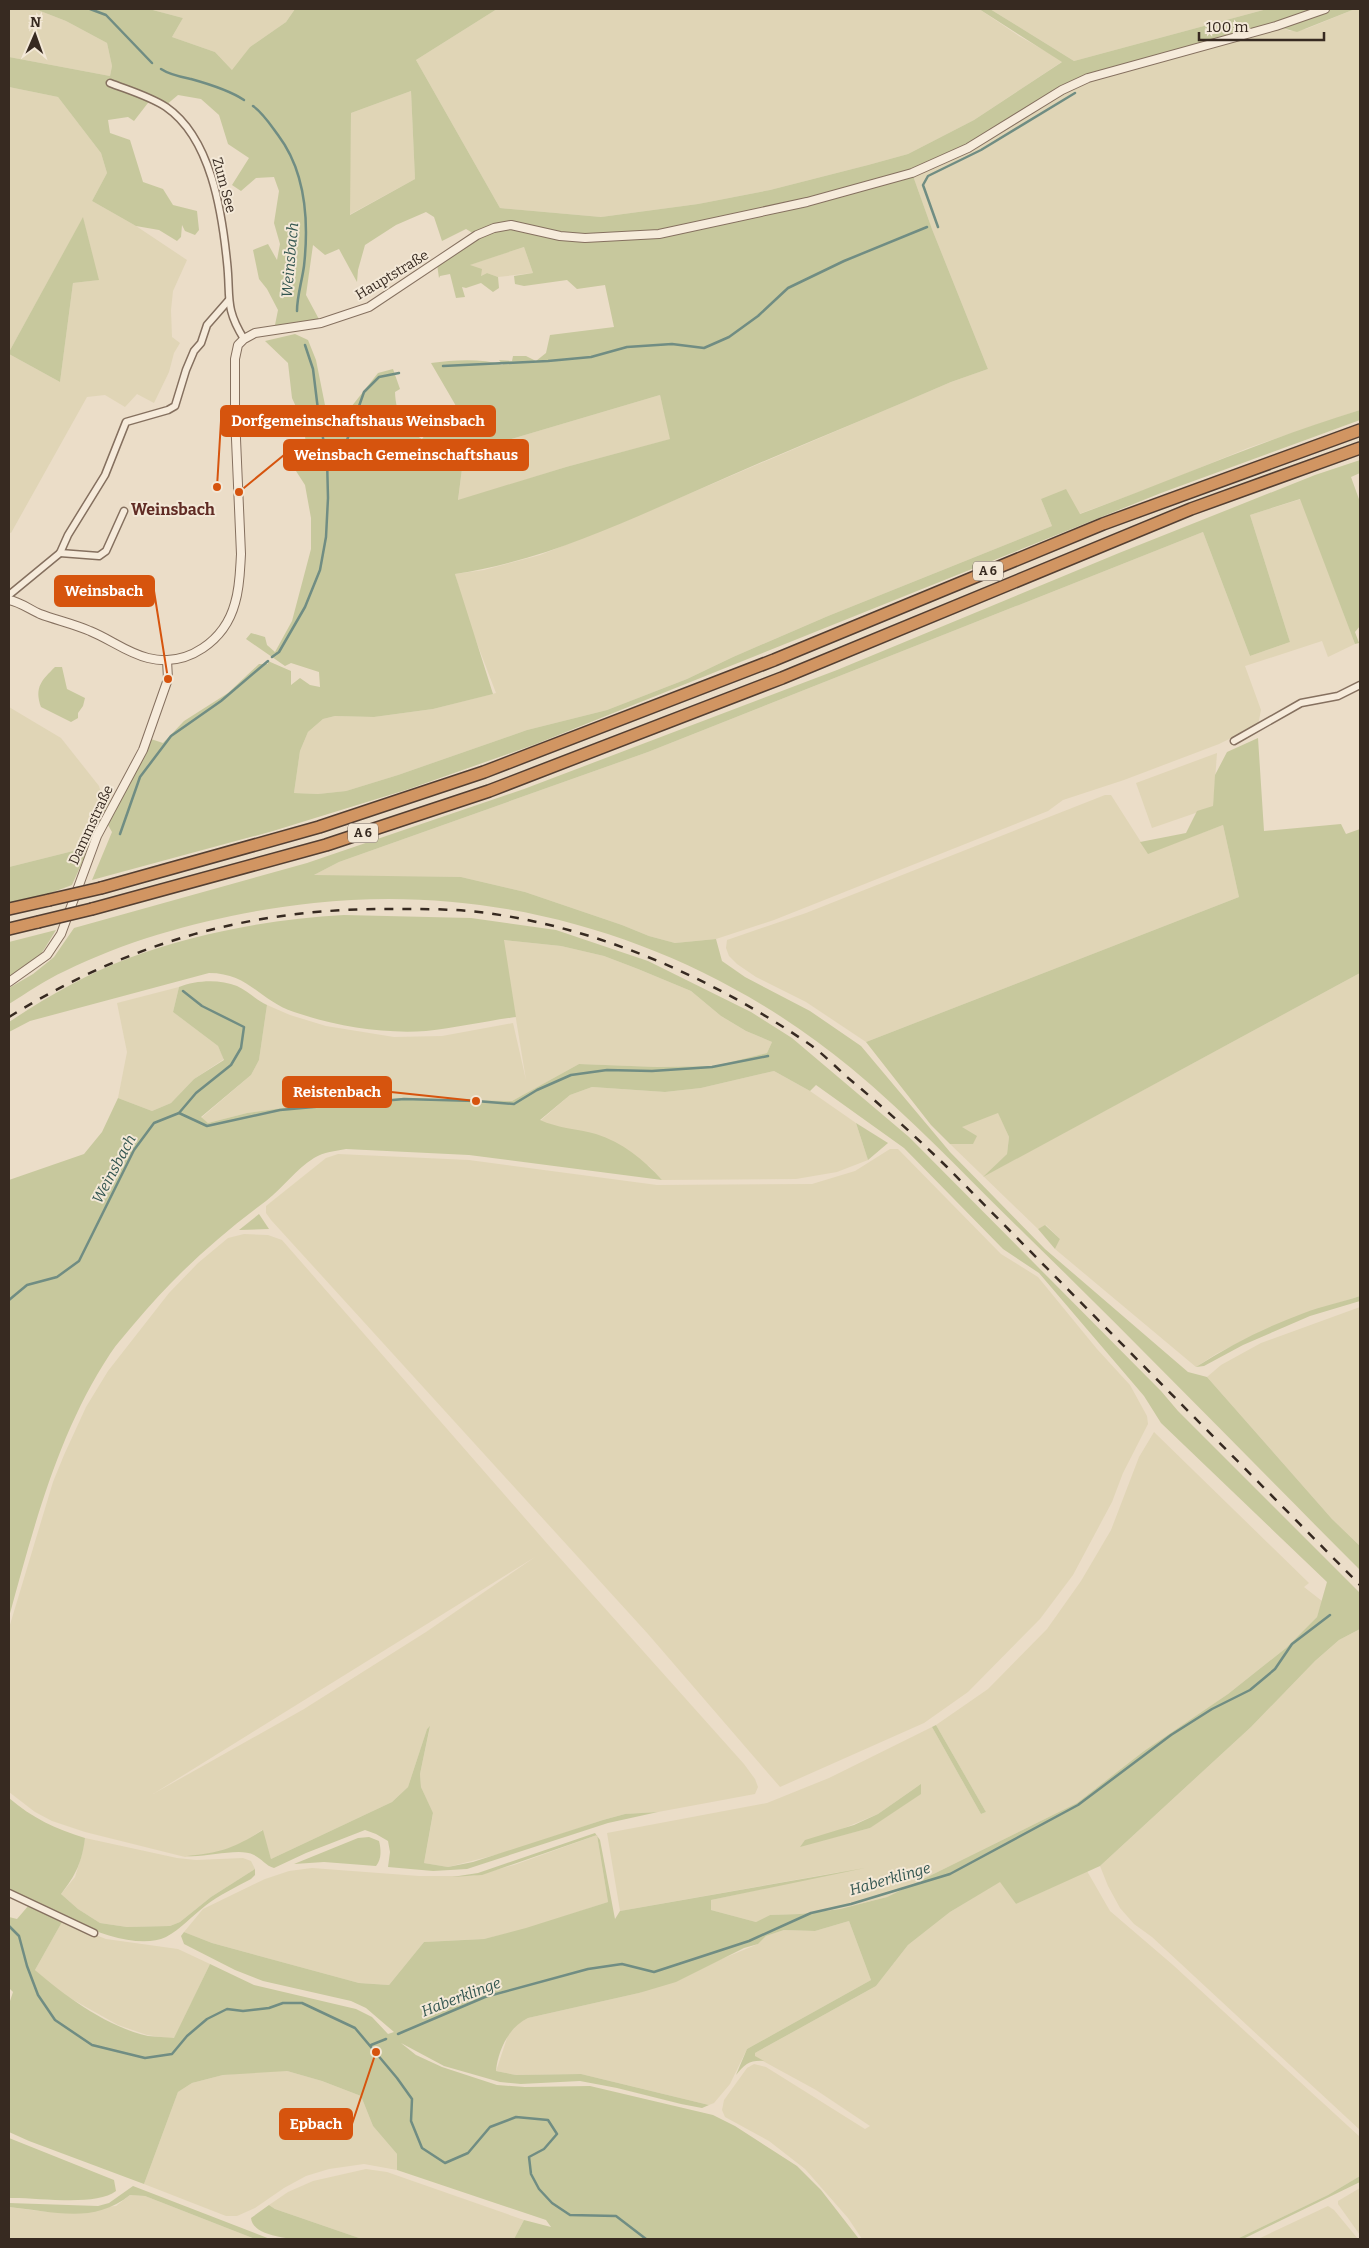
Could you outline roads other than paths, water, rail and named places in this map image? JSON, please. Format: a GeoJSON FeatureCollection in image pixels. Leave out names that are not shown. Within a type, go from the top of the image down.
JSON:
{"type":"FeatureCollection","features":[{"type":"Feature","properties":{"kind":"highway","name":"A 6"},"geometry":{"type":"LineString","coordinates":[[9,909],[101,888],[319,827],[484,772],[774,660],[1103,524],[1360,430]]}},
{"type":"Feature","properties":{"kind":"highway","name":"A 6"},"geometry":{"type":"LineString","coordinates":[[9,929],[92,909],[326,845],[489,790],[782,678],[1191,508],[1360,448]]}},
{"type":"Feature","properties":{"kind":"street","name":"Hauptstraße"},"geometry":{"type":"LineString","coordinates":[[244,339],[255,333],[321,323],[369,307],[477,235],[494,228],[511,225],[560,236],[585,238],[659,234],[798,204],[912,173],[968,148],[1062,90],[1088,78],[1266,29],[1325,9]]}},
{"type":"Feature","properties":{"kind":"street","name":"Zum See"},"geometry":{"type":"LineString","coordinates":[[110,83],[165,106],[182,121],[197,142],[209,166],[218,205],[227,262],[228,301],[234,323],[244,339]]}},
{"type":"Feature","properties":{"kind":"street"},"geometry":{"type":"LineString","coordinates":[[9,596],[60,553],[68,535],[105,475],[126,422],[168,410],[175,406],[186,370],[194,351],[201,343],[207,325],[228,301]]}},
{"type":"Feature","properties":{"kind":"street"},"geometry":{"type":"LineString","coordinates":[[9,600],[100,635],[130,652],[149,659],[167,660],[184,658],[210,643],[229,618],[235,602],[241,554],[235,416],[235,359],[238,346],[244,339]]}},
{"type":"Feature","properties":{"kind":"street"},"geometry":{"type":"LineString","coordinates":[[60,553],[99,556],[106,551],[124,511]]}},
{"type":"Feature","properties":{"kind":"street","name":"Dammstraße"},"geometry":{"type":"LineString","coordinates":[[9,982],[43,959],[61,934],[97,836],[143,750],[168,679],[167,660]]}},
{"type":"Feature","properties":{"kind":"street"},"geometry":{"type":"LineString","coordinates":[[1234,741],[1300,703],[1338,696],[1360,685]]}},
{"type":"Feature","properties":{"kind":"street"},"geometry":{"type":"LineString","coordinates":[[9,1893],[94,1933]]}},
{"type":"Feature","properties":{"kind":"waterway","name":"Weinsbach"},"geometry":{"type":"LineString","coordinates":[[90,9],[106,15],[152,63]]}},
{"type":"Feature","properties":{"kind":"waterway","name":"Weinsbach"},"geometry":{"type":"LineString","coordinates":[[161,69],[219,88],[244,100]]}},
{"type":"Feature","properties":{"kind":"waterway"},"geometry":{"type":"LineString","coordinates":[[938,227],[923,185],[928,176],[981,150],[1075,93]]}},
{"type":"Feature","properties":{"kind":"waterway","name":"Weinsbach"},"geometry":{"type":"LineString","coordinates":[[253,106],[266,119],[287,149],[300,181],[306,232],[304,266],[297,311]]}},
{"type":"Feature","properties":{"kind":"waterway"},"geometry":{"type":"LineString","coordinates":[[443,366],[591,357],[627,347],[672,344],[704,348],[729,337],[758,316],[788,288],[844,261],[927,227]]}},
{"type":"Feature","properties":{"kind":"waterway","name":"Weinsbach"},"geometry":{"type":"LineString","coordinates":[[272,657],[279,652],[305,607],[320,570],[326,537],[328,498],[327,458],[319,418],[313,369],[305,345]]}},
{"type":"Feature","properties":{"kind":"waterway"},"geometry":{"type":"LineString","coordinates":[[327,458],[346,443],[364,392],[379,377],[399,373]]}},
{"type":"Feature","properties":{"kind":"waterway","name":"Weinsbach"},"geometry":{"type":"LineString","coordinates":[[120,834],[140,777],[171,736],[221,701],[268,661]]}},
{"type":"Feature","properties":{"kind":"waterway","name":"Weinsbach"},"geometry":{"type":"LineString","coordinates":[[9,1300],[27,1285],[57,1277],[79,1261],[134,1150],[154,1123],[179,1113],[196,1093],[231,1065],[241,1048],[244,1027],[202,1006],[183,991]]}},
{"type":"Feature","properties":{"kind":"waterway"},"geometry":{"type":"LineString","coordinates":[[179,1113],[207,1126],[280,1110],[404,1099],[514,1104],[537,1090],[571,1075],[607,1070],[652,1071],[712,1067],[768,1056]]}},
{"type":"Feature","properties":{"kind":"waterway","name":"Haberklinge"},"geometry":{"type":"LineString","coordinates":[[398,2034],[485,1997],[588,1969],[622,1964],[654,1972],[749,1941],[811,1913],[851,1904],[950,1874],[1078,1805],[1171,1735],[1212,1709],[1250,1690],[1275,1669],[1292,1644],[1330,1615]]}},
{"type":"Feature","properties":{"kind":"waterway"},"geometry":{"type":"LineString","coordinates":[[9,1926],[19,1936],[27,1966],[38,1995],[55,2020],[92,2045],[145,2058],[172,2054],[187,2036],[207,2019],[227,2009],[243,2011],[269,2008],[283,2003],[302,2003],[355,2028],[397,2078],[412,2099],[411,2121],[422,2148],[445,2163],[468,2153],[490,2127],[516,2117],[548,2120],[557,2134],[544,2149],[529,2157],[531,2174],[539,2189],[552,2203],[570,2215],[616,2216],[646,2239]]}},
{"type":"Feature","properties":{"kind":"waterway","name":"Haberklinge"},"geometry":{"type":"LineString","coordinates":[[371,2045],[386,2039]]}},
{"type":"Feature","properties":{"kind":"railway"},"geometry":{"type":"LineString","coordinates":[[9,1017],[55,990],[101,968],[148,949],[244,922],[294,914],[346,910],[399,909],[487,913],[573,931],[657,961],[698,979],[737,1000],[812,1046],[886,1110],[947,1167],[1360,1585]]}},
{"type":"Feature","properties":{"kind":"place","name":"Dorfgemeinschaftshaus Weinsbach"},"geometry":{"type":"Point","coordinates":[217,487]}},
{"type":"Feature","properties":{"kind":"place","name":"Weinsbach Gemeinschaftshaus"},"geometry":{"type":"Point","coordinates":[239,492]}},
{"type":"Feature","properties":{"kind":"place","name":"Weinsbach"},"geometry":{"type":"Point","coordinates":[168,679]}},
{"type":"Feature","properties":{"kind":"place","name":"Reistenbach"},"geometry":{"type":"Point","coordinates":[476,1101]}},
{"type":"Feature","properties":{"kind":"place","name":"Epbach"},"geometry":{"type":"Point","coordinates":[376,2052]}},
{"type":"Feature","properties":{"kind":"district","name":"Weinsbach"},"geometry":{"type":"Point","coordinates":[173,509]}}]}
